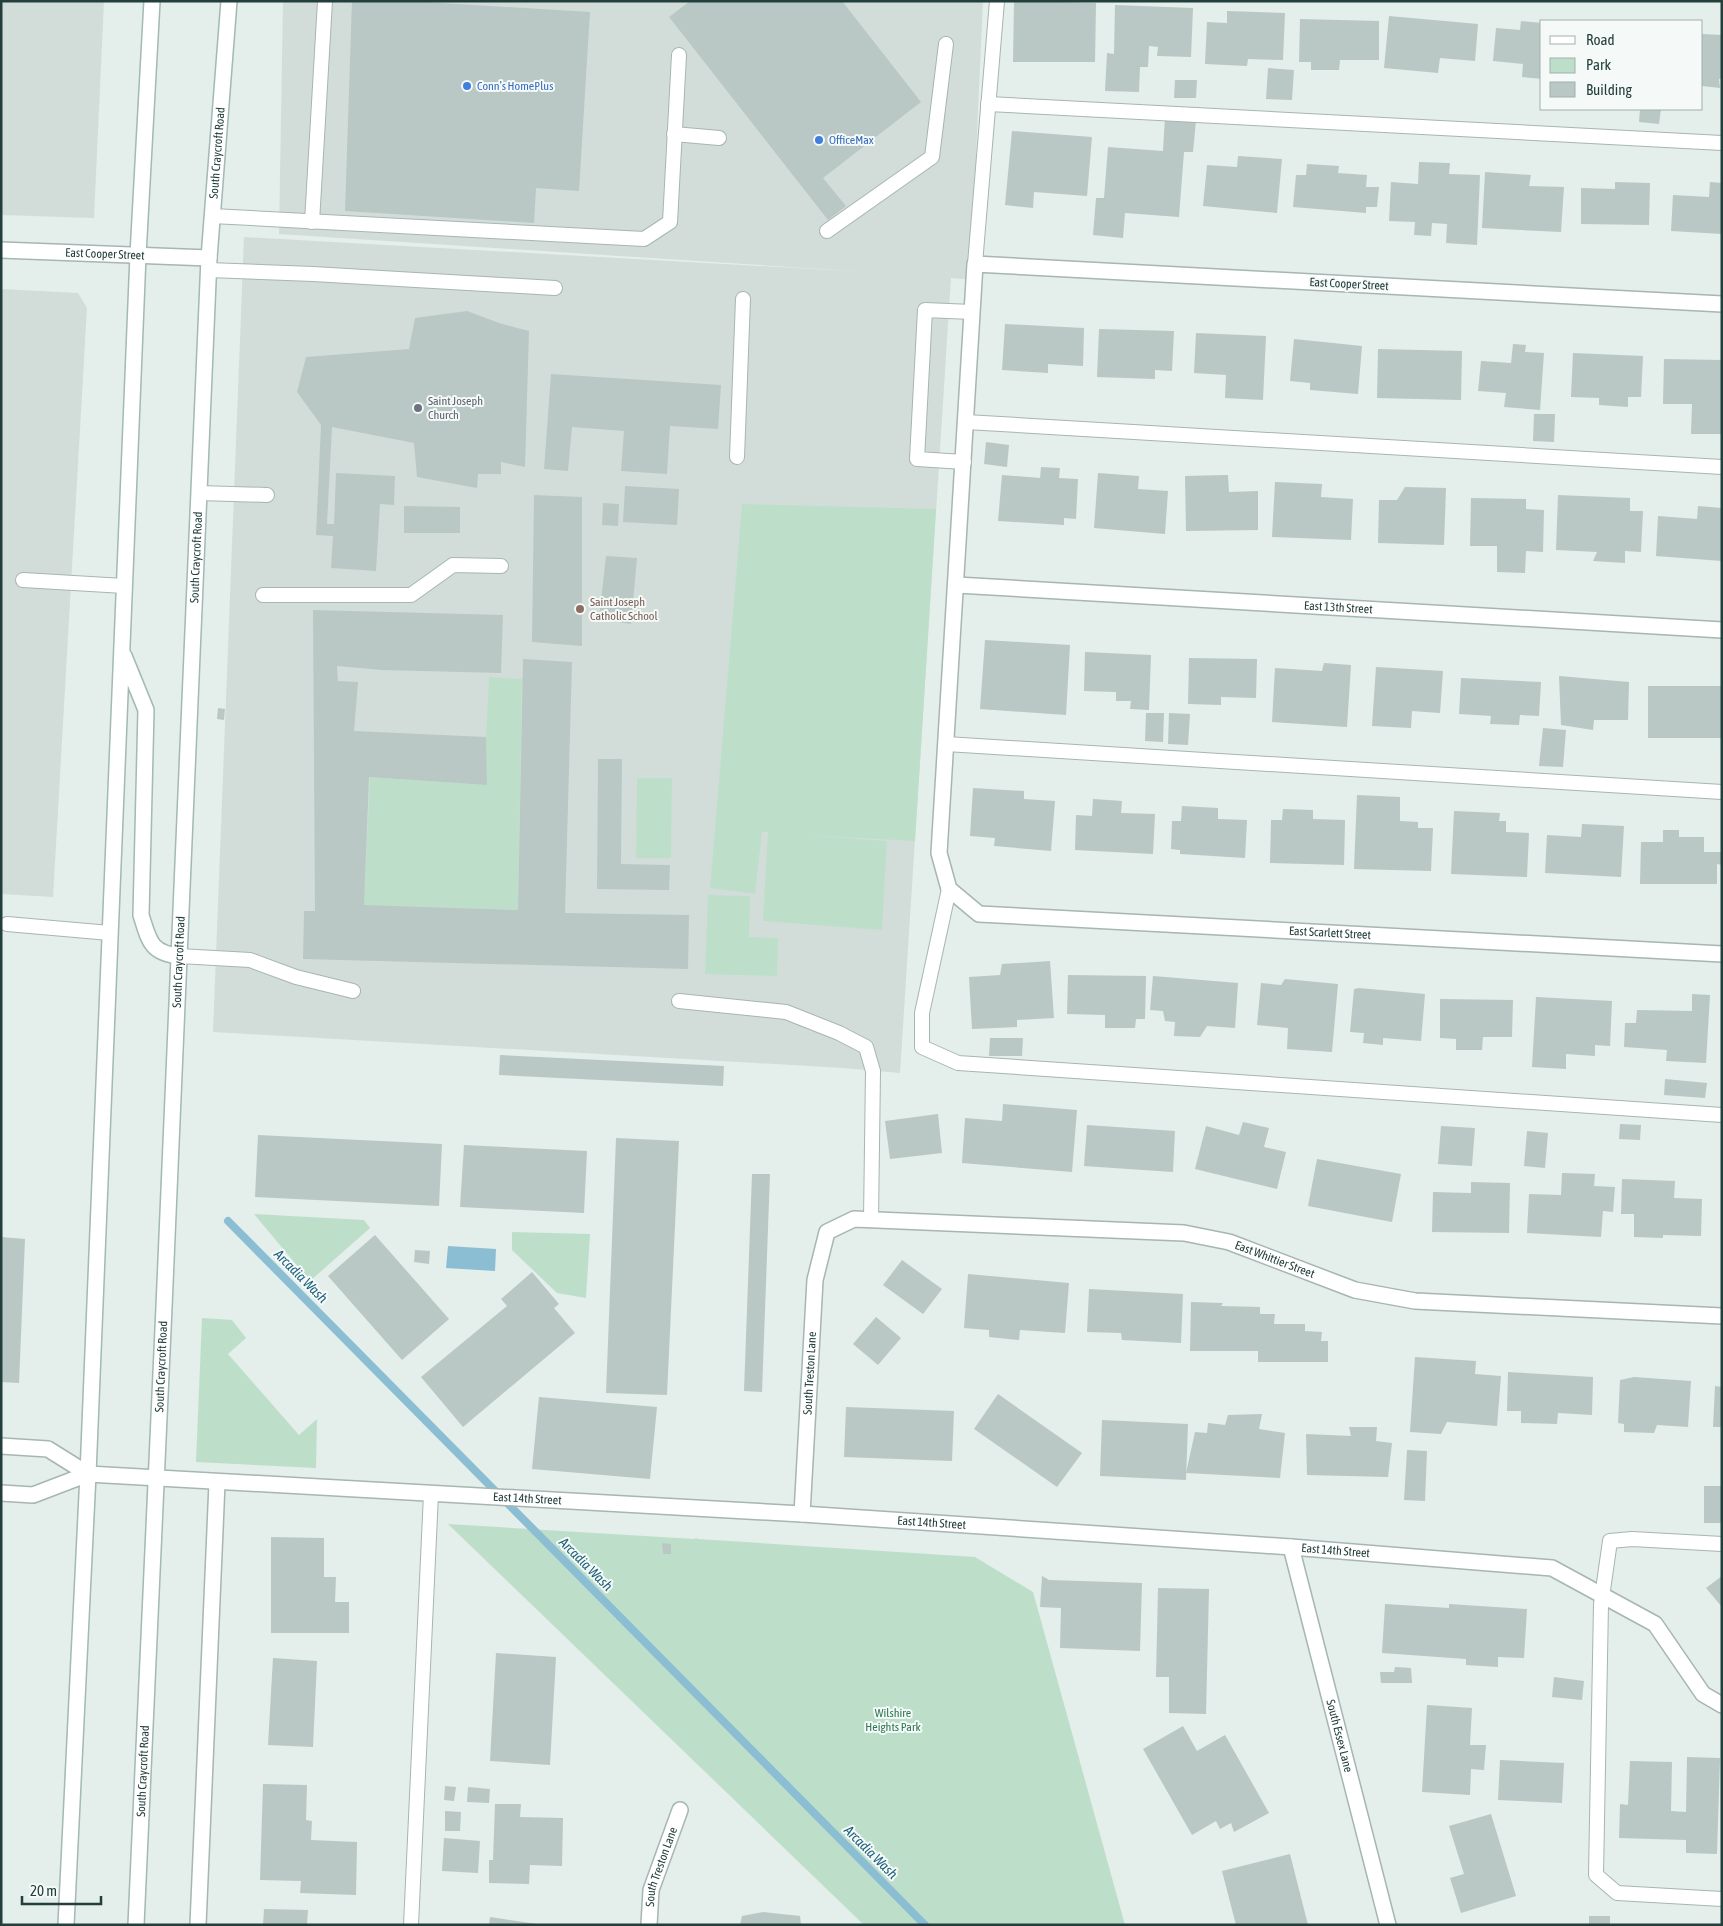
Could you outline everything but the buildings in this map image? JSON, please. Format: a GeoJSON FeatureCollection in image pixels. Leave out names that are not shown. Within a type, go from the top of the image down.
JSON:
{"type":"FeatureCollection","features":[{"type":"Feature","properties":{"kind":"street"},"geometry":{"type":"LineString","coordinates":[[66,1925],[88,1474],[138,255],[152,1]]}},
{"type":"Feature","properties":{"kind":"street","name":"South Craycroft Road"},"geometry":{"type":"LineString","coordinates":[[136,1925],[157,1478],[208,264],[229,1]]}},
{"type":"Feature","properties":{"kind":"street","name":"East Cooper Street"},"geometry":{"type":"LineString","coordinates":[[1,250],[138,255],[208,264]]}},
{"type":"Feature","properties":{"kind":"street"},"geometry":{"type":"LineString","coordinates":[[949,889],[939,853],[957,585],[975,264]]}},
{"type":"Feature","properties":{"kind":"street","name":"East Cooper Street"},"geometry":{"type":"LineString","coordinates":[[975,264],[1722,304]]}},
{"type":"Feature","properties":{"kind":"street","name":"East 13th Street"},"geometry":{"type":"LineString","coordinates":[[957,585],[1722,630]]}},
{"type":"Feature","properties":{"kind":"street"},"geometry":{"type":"LineString","coordinates":[[122,650],[146,710],[141,915],[150,943],[164,955],[179,956]]}},
{"type":"Feature","properties":{"kind":"street","name":"East Scarlett Street"},"geometry":{"type":"LineString","coordinates":[[949,889],[979,914],[1722,954]]}},
{"type":"Feature","properties":{"kind":"street","name":"East Whittier Street"},"geometry":{"type":"LineString","coordinates":[[827,1232],[854,1219],[1184,1233],[1229,1242],[1355,1290],[1415,1301],[1722,1316]]}},
{"type":"Feature","properties":{"kind":"street","name":"South Treston Lane"},"geometry":{"type":"LineString","coordinates":[[802,1514],[815,1280],[827,1232]]}},
{"type":"Feature","properties":{"kind":"street"},"geometry":{"type":"LineString","coordinates":[[1,1446],[48,1448],[88,1474]]}},
{"type":"Feature","properties":{"kind":"street"},"geometry":{"type":"LineString","coordinates":[[1,1493],[33,1495],[88,1474]]}},
{"type":"Feature","properties":{"kind":"street","name":"East 14th Street"},"geometry":{"type":"LineString","coordinates":[[88,1474],[217,1483],[802,1514],[1291,1547],[1552,1568],[1655,1624],[1703,1694],[1722,1705]]}},
{"type":"Feature","properties":{"kind":"street"},"geometry":{"type":"LineString","coordinates":[[198,1925],[217,1483]]}},
{"type":"Feature","properties":{"kind":"street","name":"South Essex Lane"},"geometry":{"type":"LineString","coordinates":[[1291,1547],[1388,1925]]}},
{"type":"Feature","properties":{"kind":"street","name":"South Treston Lane"},"geometry":{"type":"LineString","coordinates":[[649,1925],[651,1890],[680,1810]]}},
{"type":"Feature","properties":{"kind":"lane"},"geometry":{"type":"LineString","coordinates":[[312,222],[325,1]]}},
{"type":"Feature","properties":{"kind":"lane"},"geometry":{"type":"LineString","coordinates":[[975,264],[997,1]]}},
{"type":"Feature","properties":{"kind":"lane"},"geometry":{"type":"LineString","coordinates":[[827,231],[932,157],[946,44]]}},
{"type":"Feature","properties":{"kind":"lane"},"geometry":{"type":"LineString","coordinates":[[212,216],[644,239],[670,222],[679,55]]}},
{"type":"Feature","properties":{"kind":"lane"},"geometry":{"type":"LineString","coordinates":[[988,104],[1722,143]]}},
{"type":"Feature","properties":{"kind":"lane"},"geometry":{"type":"LineString","coordinates":[[674,134],[719,138]]}},
{"type":"Feature","properties":{"kind":"lane"},"geometry":{"type":"LineString","coordinates":[[208,264],[313,274],[555,288]]}},
{"type":"Feature","properties":{"kind":"lane"},"geometry":{"type":"LineString","coordinates":[[738,457],[743,299]]}},
{"type":"Feature","properties":{"kind":"lane"},"geometry":{"type":"LineString","coordinates":[[964,462],[917,459],[925,310],[972,312]]}},
{"type":"Feature","properties":{"kind":"lane"},"geometry":{"type":"LineString","coordinates":[[966,422],[1722,467]]}},
{"type":"Feature","properties":{"kind":"lane"},"geometry":{"type":"LineString","coordinates":[[199,494],[267,495]]}},
{"type":"Feature","properties":{"kind":"lane"},"geometry":{"type":"LineString","coordinates":[[263,595],[411,595],[453,565],[502,566]]}},
{"type":"Feature","properties":{"kind":"lane"},"geometry":{"type":"LineString","coordinates":[[23,580],[124,586]]}},
{"type":"Feature","properties":{"kind":"lane"},"geometry":{"type":"LineString","coordinates":[[946,744],[1722,792]]}},
{"type":"Feature","properties":{"kind":"lane"},"geometry":{"type":"LineString","coordinates":[[949,889],[922,1013],[922,1047],[958,1063],[1722,1115]]}},
{"type":"Feature","properties":{"kind":"lane"},"geometry":{"type":"LineString","coordinates":[[7,924],[110,933]]}},
{"type":"Feature","properties":{"kind":"lane"},"geometry":{"type":"LineString","coordinates":[[179,956],[250,960],[296,977],[353,991]]}},
{"type":"Feature","properties":{"kind":"lane"},"geometry":{"type":"LineString","coordinates":[[678,1000],[786,1012],[839,1033],[866,1047],[873,1072],[871,1220]]}},
{"type":"Feature","properties":{"kind":"lane"},"geometry":{"type":"LineString","coordinates":[[411,1925],[431,1494]]}},
{"type":"Feature","properties":{"kind":"lane"},"geometry":{"type":"LineString","coordinates":[[1722,1544],[1632,1538],[1610,1541],[1603,1596],[1596,1875],[1618,1893],[1722,1899]]}},
{"type":"Feature","properties":{"kind":"shaded area"},"geometry":{"type":"Polygon","coordinates":[[[1,1],[104,1],[94,218],[1,215],[1,1]]]}},
{"type":"Feature","properties":{"kind":"shaded area","name":"Saint Joseph Catholic School"},"geometry":{"type":"Polygon","coordinates":[[[283,1],[983,1],[976,155],[974,280],[951,278],[900,1073],[843,1068],[213,1032],[244,237],[867,272],[279,234],[283,1]]]}},
{"type":"Feature","properties":{"kind":"shaded area"},"geometry":{"type":"Polygon","coordinates":[[[1,289],[78,293],[87,308],[53,897],[1,894],[1,289]]]}},
{"type":"Feature","properties":{"kind":"green space"},"geometry":{"type":"Polygon","coordinates":[[[742,504],[936,509],[915,841],[804,835],[887,841],[882,930],[763,921],[768,832],[762,832],[755,894],[710,888],[742,504]]]}},
{"type":"Feature","properties":{"kind":"green space"},"geometry":{"type":"Polygon","coordinates":[[[489,677],[522,679],[518,910],[364,905],[370,777],[487,785],[486,737],[489,677]]]}},
{"type":"Feature","properties":{"kind":"green space"},"geometry":{"type":"Polygon","coordinates":[[[637,778],[672,778],[671,858],[636,858],[637,778]]]}},
{"type":"Feature","properties":{"kind":"green space"},"geometry":{"type":"Polygon","coordinates":[[[708,895],[750,896],[749,937],[778,938],[777,976],[705,974],[708,895]]]}},
{"type":"Feature","properties":{"kind":"green space"},"geometry":{"type":"Polygon","coordinates":[[[254,1214],[364,1220],[370,1228],[310,1281],[254,1214]]]}},
{"type":"Feature","properties":{"kind":"green space"},"geometry":{"type":"Polygon","coordinates":[[[512,1232],[590,1234],[586,1298],[557,1293],[512,1250],[512,1232]]]}},
{"type":"Feature","properties":{"kind":"green space"},"geometry":{"type":"Polygon","coordinates":[[[202,1318],[232,1320],[246,1338],[228,1354],[299,1435],[317,1419],[316,1468],[196,1462],[202,1318]]]}},
{"type":"Feature","properties":{"kind":"green space","name":"Wilshire Heights Park"},"geometry":{"type":"Polygon","coordinates":[[[448,1524],[696,1538],[975,1557],[1033,1592],[1125,1925],[864,1925],[448,1524]]]}},
{"type":"Feature","properties":{"kind":"water"},"geometry":{"type":"Polygon","coordinates":[[[448,1246],[496,1249],[495,1271],[446,1268],[448,1246]]]}},
{"type":"Feature","properties":{"kind":"waterway","name":"Arcadia Wash"},"geometry":{"type":"LineString","coordinates":[[228,1221],[925,1925]]}},
{"type":"Feature","properties":{"kind":"place","name":"Conn’s HomePlus"},"geometry":{"type":"Point","coordinates":[467,86]}},
{"type":"Feature","properties":{"kind":"place","name":"OfficeMax"},"geometry":{"type":"Point","coordinates":[819,140]}},
{"type":"Feature","properties":{"kind":"place","name":"Saint Joseph Church"},"geometry":{"type":"Point","coordinates":[418,408]}},
{"type":"Feature","properties":{"kind":"place","name":"Saint Joseph Catholic School"},"geometry":{"type":"Point","coordinates":[580,609]}}]}
